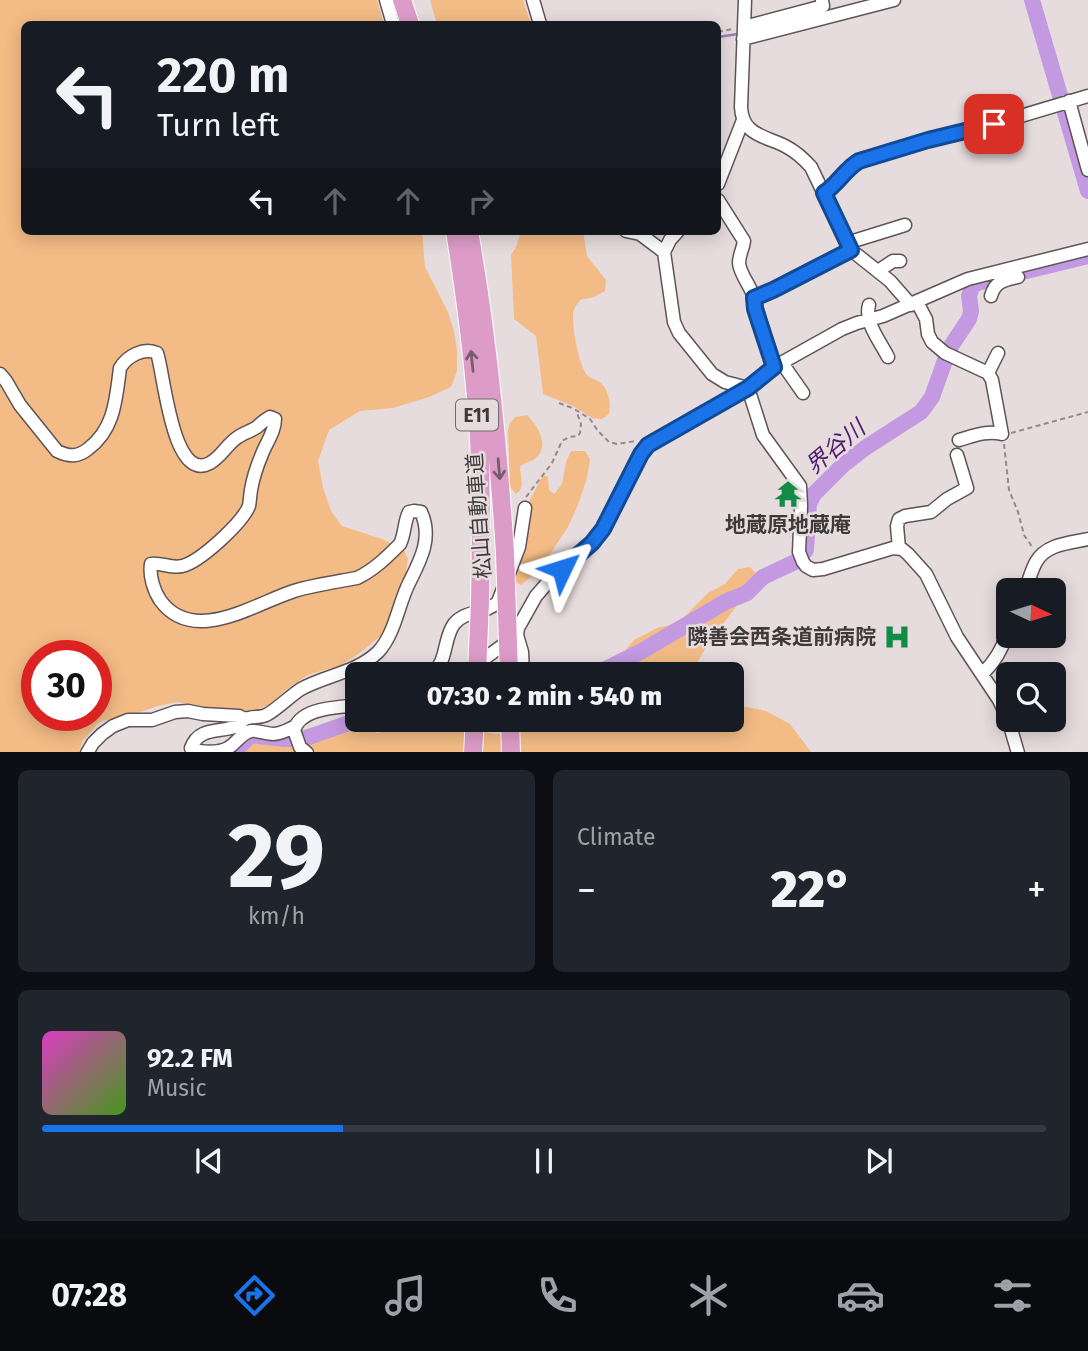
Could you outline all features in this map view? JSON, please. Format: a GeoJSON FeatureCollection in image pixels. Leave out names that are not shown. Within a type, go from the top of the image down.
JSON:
{"type":"FeatureCollection","features":[{"type":"Feature","properties":{"kind":"highway"},"geometry":{"type":"LineString","coordinates":[[402,0],[409,21]]}},
{"type":"Feature","properties":{"kind":"highway"},"geometry":{"type":"LineString","coordinates":[[415,0],[421,21]]}},
{"type":"Feature","properties":{"kind":"highway","name":"松山自動車道"},"geometry":{"type":"LineString","coordinates":[[456,235],[469,327],[479,440],[481,497],[477,662]]}},
{"type":"Feature","properties":{"kind":"highway","name":"松山自動車道"},"geometry":{"type":"LineString","coordinates":[[470,235],[486,335],[500,473],[509,662]]}},
{"type":"Feature","properties":{"kind":"highway"},"geometry":{"type":"LineString","coordinates":[[473,752],[474,732]]}},
{"type":"Feature","properties":{"kind":"highway"},"geometry":{"type":"LineString","coordinates":[[510,732],[511,750]]}},
{"type":"Feature","properties":{"kind":"street"},"geometry":{"type":"LineString","coordinates":[[386,0],[392,21]]}},
{"type":"Feature","properties":{"kind":"street"},"geometry":{"type":"LineString","coordinates":[[533,0],[539,21]]}},
{"type":"Feature","properties":{"kind":"street"},"geometry":{"type":"LineString","coordinates":[[745,0],[741,107],[743,120],[754,133],[796,152],[811,167],[849,247],[914,303],[926,319],[925,326],[932,342],[948,354],[988,373],[1002,434],[981,434],[958,440]]}},
{"type":"Feature","properties":{"kind":"street"},"geometry":{"type":"LineString","coordinates":[[744,33],[823,6],[822,0]]}},
{"type":"Feature","properties":{"kind":"street"},"geometry":{"type":"LineString","coordinates":[[744,33],[894,0]]}},
{"type":"Feature","properties":{"kind":"street"},"geometry":{"type":"LineString","coordinates":[[824,193],[859,161],[1088,96]]}},
{"type":"Feature","properties":{"kind":"street"},"geometry":{"type":"LineString","coordinates":[[1065,102],[1088,170]]}},
{"type":"Feature","properties":{"kind":"street"},"geometry":{"type":"LineString","coordinates":[[722,162],[743,120]]}},
{"type":"Feature","properties":{"kind":"street"},"geometry":{"type":"LineString","coordinates":[[721,205],[744,242],[739,256],[740,267],[778,365],[803,393]]}},
{"type":"Feature","properties":{"kind":"street"},"geometry":{"type":"LineString","coordinates":[[754,298],[849,247],[905,225]]}},
{"type":"Feature","properties":{"kind":"street"},"geometry":{"type":"LineString","coordinates":[[641,235],[664,252]]}},
{"type":"Feature","properties":{"kind":"street"},"geometry":{"type":"LineString","coordinates":[[674,235],[664,252],[674,322],[679,333],[712,374],[725,382],[748,388]]}},
{"type":"Feature","properties":{"kind":"street"},"geometry":{"type":"LineString","coordinates":[[522,662],[518,628],[536,596],[592,543],[603,529],[648,445],[748,388],[778,365],[842,329],[914,303],[968,279],[996,278],[1088,249]]}},
{"type":"Feature","properties":{"kind":"street"},"geometry":{"type":"LineString","coordinates":[[878,271],[893,261],[900,261]]}},
{"type":"Feature","properties":{"kind":"street"},"geometry":{"type":"LineString","coordinates":[[996,278],[1002,281],[1018,277]]}},
{"type":"Feature","properties":{"kind":"street"},"geometry":{"type":"LineString","coordinates":[[991,296],[996,278]]}},
{"type":"Feature","properties":{"kind":"street"},"geometry":{"type":"LineString","coordinates":[[869,305],[869,320],[888,356]]}},
{"type":"Feature","properties":{"kind":"street"},"geometry":{"type":"LineString","coordinates":[[0,374],[20,405],[57,451],[64,455],[81,454],[99,440],[114,411],[122,364],[133,355],[150,350],[157,353],[169,412],[181,447],[191,463],[200,466],[212,462],[239,436],[257,427],[267,418],[275,419],[256,472],[246,512],[211,549],[192,562],[174,567],[151,564],[157,596],[166,608],[179,617],[192,621],[220,619],[307,587],[357,578],[371,570],[400,544],[409,512],[421,512],[426,532],[423,554],[380,650],[353,669],[302,689],[267,715],[244,719],[238,725],[204,734],[195,739],[191,748],[194,751],[219,751],[228,748],[250,731],[281,733],[294,728],[303,718],[315,712],[345,706]]}},
{"type":"Feature","properties":{"kind":"street"},"geometry":{"type":"LineString","coordinates":[[988,373],[998,353]]}},
{"type":"Feature","properties":{"kind":"street"},"geometry":{"type":"LineString","coordinates":[[748,388],[764,435],[800,486],[802,506],[799,552],[806,566],[823,569],[894,548],[908,554],[926,574],[957,637],[996,695]]}},
{"type":"Feature","properties":{"kind":"street"},"geometry":{"type":"LineString","coordinates":[[899,548],[897,526],[900,519],[931,512],[967,488],[957,455]]}},
{"type":"Feature","properties":{"kind":"street"},"geometry":{"type":"LineString","coordinates":[[441,662],[455,622],[463,616],[493,607],[498,601],[519,547],[525,508]]}},
{"type":"Feature","properties":{"kind":"street"},"geometry":{"type":"LineString","coordinates":[[1030,578],[1036,561],[1048,550],[1088,539]]}},
{"type":"Feature","properties":{"kind":"street"},"geometry":{"type":"LineString","coordinates":[[480,662],[517,635]]}},
{"type":"Feature","properties":{"kind":"street"},"geometry":{"type":"LineString","coordinates":[[982,674],[993,664],[1002,648]]}},
{"type":"Feature","properties":{"kind":"street"},"geometry":{"type":"LineString","coordinates":[[87,752],[102,734],[128,720],[152,720],[175,712],[188,711],[239,716],[244,719]]}},
{"type":"Feature","properties":{"kind":"street"},"geometry":{"type":"LineString","coordinates":[[294,728],[303,750]]}},
{"type":"Feature","properties":{"kind":"street"},"geometry":{"type":"LineString","coordinates":[[1012,732],[1018,752]]}},
{"type":"Feature","properties":{"kind":"path"},"geometry":{"type":"LineString","coordinates":[[721,32],[744,33]]}},
{"type":"Feature","properties":{"kind":"path"},"geometry":{"type":"LineString","coordinates":[[559,403],[590,419],[609,442],[617,444],[642,441],[648,445]]}},
{"type":"Feature","properties":{"kind":"path"},"geometry":{"type":"LineString","coordinates":[[525,508],[527,496],[552,463],[562,441],[580,433],[581,424],[576,410]]}},
{"type":"Feature","properties":{"kind":"path"},"geometry":{"type":"LineString","coordinates":[[1041,556],[1026,540],[1009,490],[1002,434],[1088,412]]}},
{"type":"Feature","properties":{"kind":"shaded area"},"geometry":{"type":"Polygon","coordinates":[[[0,0],[377,0],[383,21],[21,21],[21,235],[422,235],[425,267],[448,312],[457,350],[457,371],[451,387],[393,408],[360,411],[329,430],[318,461],[331,511],[342,526],[382,539],[404,550],[408,559],[405,578],[382,635],[341,665],[308,675],[270,704],[253,712],[177,702],[112,719],[112,640],[21,640],[21,731],[91,731],[82,742],[79,752],[0,752],[0,0]]]}},
{"type":"Feature","properties":{"kind":"shaded area"},"geometry":{"type":"Polygon","coordinates":[[[430,0],[523,0],[530,21],[436,21],[430,0]]]}},
{"type":"Feature","properties":{"kind":"shaded area"},"geometry":{"type":"Polygon","coordinates":[[[520,235],[584,235],[587,256],[606,280],[605,291],[580,300],[575,307],[573,323],[584,370],[588,376],[601,383],[609,398],[609,414],[602,419],[592,418],[573,406],[543,394],[536,336],[514,319],[511,255],[520,235]]]}},
{"type":"Feature","properties":{"kind":"shaded area"},"geometry":{"type":"Polygon","coordinates":[[[527,415],[540,432],[542,445],[537,456],[520,466],[522,485],[516,494],[510,487],[508,431],[515,417],[527,415]]]}},
{"type":"Feature","properties":{"kind":"shaded area"},"geometry":{"type":"Polygon","coordinates":[[[571,451],[585,451],[590,459],[578,505],[568,527],[540,569],[521,585],[515,582],[529,523],[530,500],[543,475],[548,477],[549,490],[554,494],[562,484],[571,451]]]}},
{"type":"Feature","properties":{"kind":"shaded area"},"geometry":{"type":"Polygon","coordinates":[[[750,567],[756,573],[756,580],[698,662],[618,662],[634,640],[657,628],[678,623],[708,593],[725,584],[738,569],[750,567]]]}},
{"type":"Feature","properties":{"kind":"shaded area"},"geometry":{"type":"Polygon","coordinates":[[[744,707],[747,707],[766,711],[790,724],[811,752],[241,752],[252,743],[337,721],[345,723],[345,732],[744,732],[744,707]]]}},
{"type":"Feature","properties":{"kind":"waterway","name":"界谷川"},"geometry":{"type":"LineString","coordinates":[[1032,0],[1088,191]]}},
{"type":"Feature","properties":{"kind":"waterway"},"geometry":{"type":"LineString","coordinates":[[721,37],[738,34]]}},
{"type":"Feature","properties":{"kind":"waterway","name":"界谷川"},"geometry":{"type":"LineString","coordinates":[[620,662],[725,602],[747,593],[763,577],[797,561],[806,550],[809,504],[814,494],[865,448],[921,412],[932,397],[949,349],[969,319],[969,296],[972,287],[977,283],[1088,256]]}},
{"type":"Feature","properties":{"kind":"waterway","name":"界谷川"},"geometry":{"type":"LineString","coordinates":[[234,752],[251,735],[284,739],[306,738],[345,724]]}},
{"type":"Feature","properties":{"kind":"place","name":"地蔵原地蔵庵"},"geometry":{"type":"Point","coordinates":[788,494]}},
{"type":"Feature","properties":{"kind":"place","name":"隣善会西条道前病院"},"geometry":{"type":"Point","coordinates":[897,637]}},
{"type":"Feature","properties":{"kind":"route"},"geometry":{"type":"LineString","coordinates":[[562,569],[592,543],[603,529],[648,445],[748,388],[774,367],[755,309],[754,298],[851,250],[824,193],[859,161],[994,124]]}}]}
